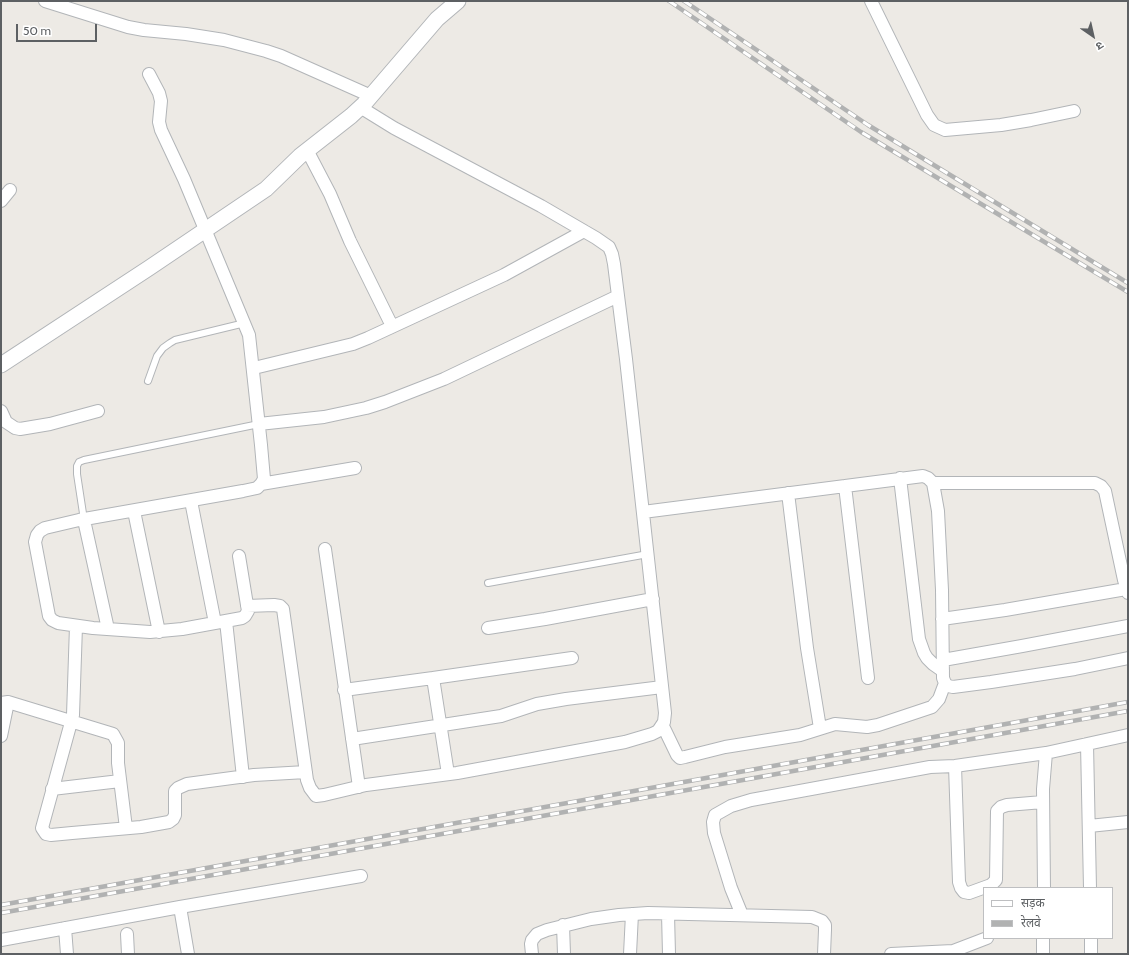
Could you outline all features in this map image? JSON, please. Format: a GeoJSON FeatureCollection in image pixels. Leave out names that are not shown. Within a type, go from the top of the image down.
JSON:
{"type":"FeatureCollection","features":[{"type":"Feature","properties":{"kind":"street"},"geometry":{"type":"LineString","coordinates":[[45,1],[144,30],[186,34],[224,40],[266,51],[281,56],[371,96]]}},
{"type":"Feature","properties":{"kind":"street"},"geometry":{"type":"LineString","coordinates":[[1,365],[266,189],[307,150],[360,107],[437,19],[458,1]]}},
{"type":"Feature","properties":{"kind":"street"},"geometry":{"type":"LineString","coordinates":[[871,1],[927,115],[934,125],[946,130],[1001,125],[1074,111]]}},
{"type":"Feature","properties":{"kind":"street"},"geometry":{"type":"LineString","coordinates":[[149,74],[159,93],[161,101],[158,122],[161,130],[206,230],[249,335],[254,368],[264,475],[261,484]]}},
{"type":"Feature","properties":{"kind":"street"},"geometry":{"type":"LineString","coordinates":[[247,606],[274,605],[280,606],[283,609],[306,772],[310,788],[316,796],[359,787],[448,774],[624,742],[658,731],[664,722],[665,713],[648,554],[618,296],[613,259],[609,247],[584,231],[491,179],[394,128],[360,107]]}},
{"type":"Feature","properties":{"kind":"street"},"geometry":{"type":"LineString","coordinates":[[307,150],[330,194],[350,241],[392,326]]}},
{"type":"Feature","properties":{"kind":"street"},"geometry":{"type":"LineString","coordinates":[[1,201],[10,190]]}},
{"type":"Feature","properties":{"kind":"street"},"geometry":{"type":"LineString","coordinates":[[254,368],[353,344],[504,275],[584,231]]}},
{"type":"Feature","properties":{"kind":"street"},"geometry":{"type":"LineString","coordinates":[[259,424],[324,417],[366,408],[385,402],[444,379],[618,296]]}},
{"type":"Feature","properties":{"kind":"street"},"geometry":{"type":"LineString","coordinates":[[1,411],[6,422],[15,428],[50,424],[98,411]]}},
{"type":"Feature","properties":{"kind":"street"},"geometry":{"type":"LineString","coordinates":[[240,556],[248,611],[245,616],[221,622],[159,632],[108,629],[58,623],[48,616],[35,542],[37,535],[45,528],[243,491],[256,488],[261,484],[355,468]]}},
{"type":"Feature","properties":{"kind":"street"},"geometry":{"type":"LineString","coordinates":[[643,512],[923,476],[928,478],[933,483],[938,511],[943,665],[945,684],[937,702],[932,707],[867,727],[841,724],[820,728],[800,735],[725,747],[680,758],[674,751],[662,726]]}},
{"type":"Feature","properties":{"kind":"street"},"geometry":{"type":"LineString","coordinates":[[900,478],[919,639],[928,658],[933,664],[943,665],[1022,646],[1128,626]]}},
{"type":"Feature","properties":{"kind":"street"},"geometry":{"type":"LineString","coordinates":[[933,483],[1096,482],[1105,491],[1127,591],[942,619]]}},
{"type":"Feature","properties":{"kind":"street"},"geometry":{"type":"LineString","coordinates":[[845,486],[868,678]]}},
{"type":"Feature","properties":{"kind":"street"},"geometry":{"type":"LineString","coordinates":[[788,493],[807,648],[820,728]]}},
{"type":"Feature","properties":{"kind":"street"},"geometry":{"type":"LineString","coordinates":[[191,500],[221,622],[243,777]]}},
{"type":"Feature","properties":{"kind":"street"},"geometry":{"type":"LineString","coordinates":[[134,511],[159,632]]}},
{"type":"Feature","properties":{"kind":"street"},"geometry":{"type":"LineString","coordinates":[[84,520],[108,629]]}},
{"type":"Feature","properties":{"kind":"street"},"geometry":{"type":"LineString","coordinates":[[325,549],[359,787]]}},
{"type":"Feature","properties":{"kind":"street"},"geometry":{"type":"LineString","coordinates":[[488,628],[653,599]]}},
{"type":"Feature","properties":{"kind":"street"},"geometry":{"type":"LineString","coordinates":[[76,626],[73,709],[71,722],[42,828],[46,834],[126,828],[169,822],[175,815],[175,791],[187,784],[243,777],[306,772]]}},
{"type":"Feature","properties":{"kind":"street"},"geometry":{"type":"LineString","coordinates":[[344,690],[572,658]]}},
{"type":"Feature","properties":{"kind":"street"},"geometry":{"type":"LineString","coordinates":[[945,684],[953,687],[991,682],[1075,669],[1128,658]]}},
{"type":"Feature","properties":{"kind":"street"},"geometry":{"type":"LineString","coordinates":[[433,678],[448,774]]}},
{"type":"Feature","properties":{"kind":"street"},"geometry":{"type":"LineString","coordinates":[[352,739],[502,716],[537,704],[552,701],[662,687]]}},
{"type":"Feature","properties":{"kind":"street"},"geometry":{"type":"LineString","coordinates":[[1,736],[4,703],[113,734],[118,743],[118,763],[126,828]]}},
{"type":"Feature","properties":{"kind":"street"},"geometry":{"type":"LineString","coordinates":[[742,915],[731,888],[714,833],[713,822],[715,815],[731,806],[752,800],[930,767],[955,766],[1046,753],[1128,735]]}},
{"type":"Feature","properties":{"kind":"street"},"geometry":{"type":"LineString","coordinates":[[1087,744],[1090,887]]}},
{"type":"Feature","properties":{"kind":"street"},"geometry":{"type":"LineString","coordinates":[[1044,887],[1043,789],[1046,753]]}},
{"type":"Feature","properties":{"kind":"street"},"geometry":{"type":"LineString","coordinates":[[955,766],[959,882],[964,892],[969,893],[983,888]]}},
{"type":"Feature","properties":{"kind":"street"},"geometry":{"type":"LineString","coordinates":[[52,789],[120,781]]}},
{"type":"Feature","properties":{"kind":"street"},"geometry":{"type":"LineString","coordinates":[[986,887],[992,885],[996,880],[997,811],[1001,807],[1007,805],[1043,802]]}},
{"type":"Feature","properties":{"kind":"street"},"geometry":{"type":"LineString","coordinates":[[1089,826],[1128,822]]}},
{"type":"Feature","properties":{"kind":"street"},"geometry":{"type":"LineString","coordinates":[[1,940],[361,876]]}},
{"type":"Feature","properties":{"kind":"street"},"geometry":{"type":"LineString","coordinates":[[180,907],[188,954]]}},
{"type":"Feature","properties":{"kind":"street"},"geometry":{"type":"LineString","coordinates":[[532,954],[532,940],[537,934],[547,930],[591,918],[632,914],[668,914],[812,917],[822,921],[826,930],[824,954]]}},
{"type":"Feature","properties":{"kind":"street"},"geometry":{"type":"LineString","coordinates":[[630,954],[632,914]]}},
{"type":"Feature","properties":{"kind":"street"},"geometry":{"type":"LineString","coordinates":[[668,914],[669,954]]}},
{"type":"Feature","properties":{"kind":"street"},"geometry":{"type":"LineString","coordinates":[[563,926],[564,954]]}},
{"type":"Feature","properties":{"kind":"street"},"geometry":{"type":"LineString","coordinates":[[65,928],[67,954]]}},
{"type":"Feature","properties":{"kind":"street"},"geometry":{"type":"LineString","coordinates":[[127,934],[128,954]]}},
{"type":"Feature","properties":{"kind":"street"},"geometry":{"type":"LineString","coordinates":[[891,954],[953,951],[984,939]]}},
{"type":"Feature","properties":{"kind":"street"},"geometry":{"type":"LineString","coordinates":[[1043,939],[1043,954]]}},
{"type":"Feature","properties":{"kind":"street"},"geometry":{"type":"LineString","coordinates":[[1091,939],[1092,954]]}},
{"type":"Feature","properties":{"kind":"lane"},"geometry":{"type":"LineString","coordinates":[[148,381],[157,356],[163,348],[170,343],[194,335],[245,323]]}},
{"type":"Feature","properties":{"kind":"lane"},"geometry":{"type":"LineString","coordinates":[[84,520],[77,474],[77,466],[79,462],[259,424]]}},
{"type":"Feature","properties":{"kind":"lane"},"geometry":{"type":"LineString","coordinates":[[488,583],[648,554]]}},
{"type":"Feature","properties":{"kind":"railway"},"geometry":{"type":"LineString","coordinates":[[669,1],[861,132],[1128,292]]}},
{"type":"Feature","properties":{"kind":"railway"},"geometry":{"type":"LineString","coordinates":[[684,1],[868,125],[1128,283]]}},
{"type":"Feature","properties":{"kind":"railway"},"geometry":{"type":"LineString","coordinates":[[1,905],[1128,702]]}},
{"type":"Feature","properties":{"kind":"railway"},"geometry":{"type":"LineString","coordinates":[[1,913],[1128,711]]}}]}
